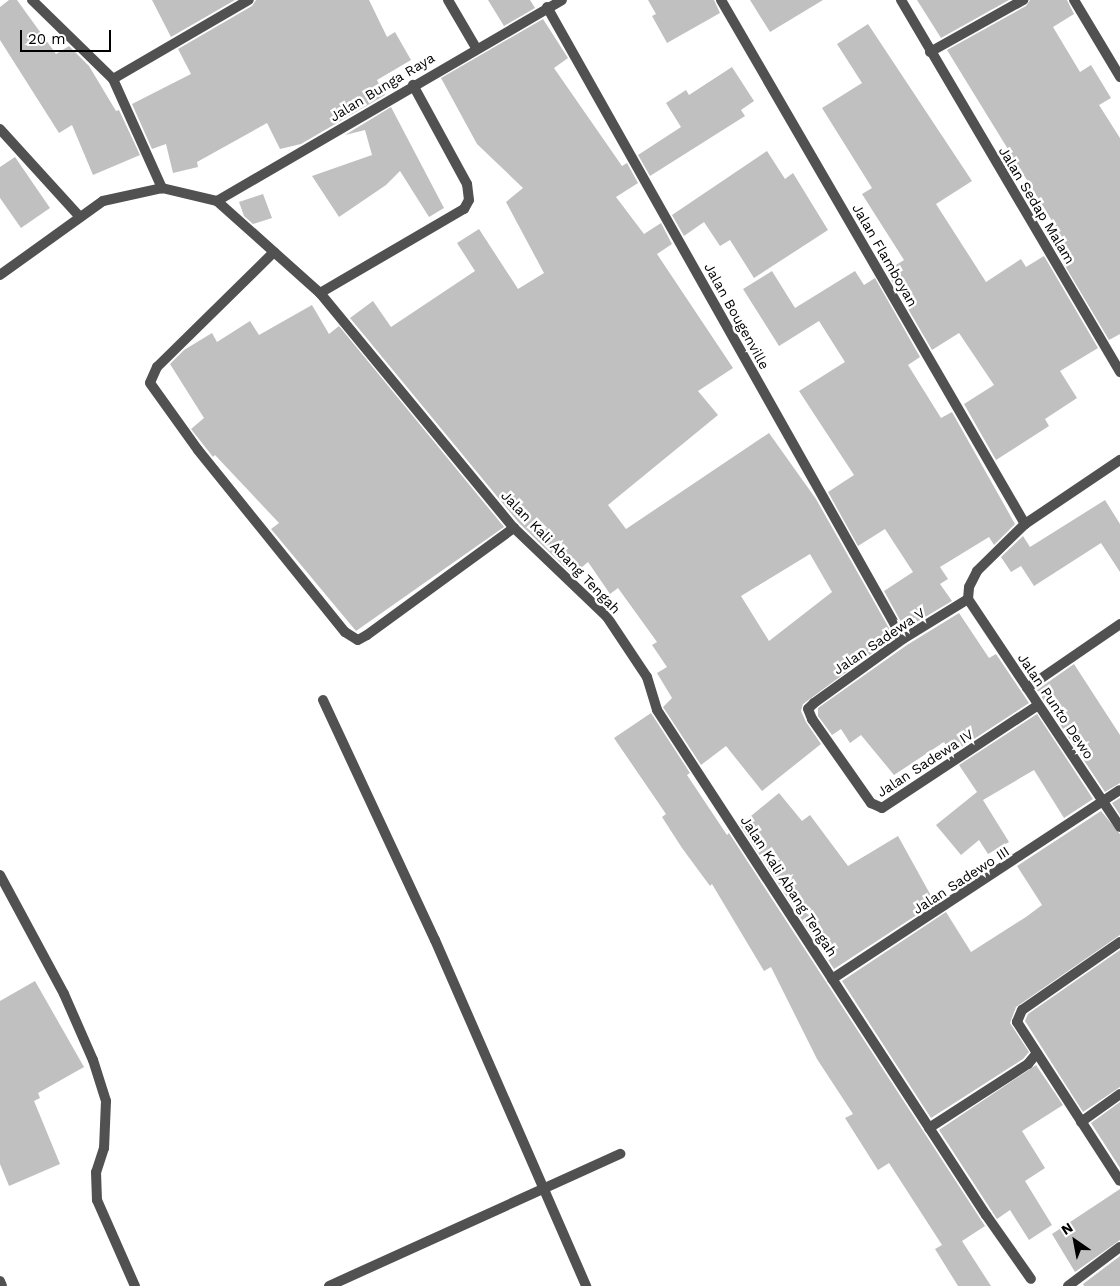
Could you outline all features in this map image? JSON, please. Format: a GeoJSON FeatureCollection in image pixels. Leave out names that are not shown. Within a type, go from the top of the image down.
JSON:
{"type":"FeatureCollection","features":[{"type":"Feature","properties":{"kind":"street"},"geometry":{"type":"LineString","coordinates":[[32,0],[113,79],[162,188]]}},
{"type":"Feature","properties":{"kind":"street"},"geometry":{"type":"LineString","coordinates":[[113,79],[249,0]]}},
{"type":"Feature","properties":{"kind":"street"},"geometry":{"type":"LineString","coordinates":[[448,0],[476,48]]}},
{"type":"Feature","properties":{"kind":"street","name":"Jalan Bunga Raya"},"geometry":{"type":"LineString","coordinates":[[217,201],[476,48],[562,0]]}},
{"type":"Feature","properties":{"kind":"street","name":"Jalan Flamboyan"},"geometry":{"type":"LineString","coordinates":[[721,0],[1025,524]]}},
{"type":"Feature","properties":{"kind":"street","name":"Jalan Sedap Malam"},"geometry":{"type":"LineString","coordinates":[[901,0],[1120,372]]}},
{"type":"Feature","properties":{"kind":"street"},"geometry":{"type":"LineString","coordinates":[[930,52],[1024,0]]}},
{"type":"Feature","properties":{"kind":"street"},"geometry":{"type":"LineString","coordinates":[[1074,0],[1120,77]]}},
{"type":"Feature","properties":{"kind":"street","name":"Jalan Bougenville"},"geometry":{"type":"LineString","coordinates":[[547,7],[903,639]]}},
{"type":"Feature","properties":{"kind":"street"},"geometry":{"type":"LineString","coordinates":[[320,293],[464,209],[469,200],[467,184],[413,85]]}},
{"type":"Feature","properties":{"kind":"street"},"geometry":{"type":"LineString","coordinates":[[0,129],[80,217]]}},
{"type":"Feature","properties":{"kind":"street","name":"Jalan Kali Abang Tengah"},"geometry":{"type":"LineString","coordinates":[[0,275],[103,201],[162,188],[217,201],[320,293],[514,528],[606,617],[647,677],[658,710],[986,1215],[1031,1279]]}},
{"type":"Feature","properties":{"kind":"street"},"geometry":{"type":"LineString","coordinates":[[274,252],[156,367],[150,383],[198,450],[345,632],[358,640],[367,635],[514,528]]}},
{"type":"Feature","properties":{"kind":"street"},"geometry":{"type":"LineString","coordinates":[[968,599],[969,587],[977,571],[1025,524],[1120,460]]}},
{"type":"Feature","properties":{"kind":"street","name":"Jalan Sadewa V"},"geometry":{"type":"LineString","coordinates":[[808,710],[903,639],[968,599]]}},
{"type":"Feature","properties":{"kind":"street","name":"Jalan Punto Dewo"},"geometry":{"type":"LineString","coordinates":[[968,599],[1120,827]]}},
{"type":"Feature","properties":{"kind":"street"},"geometry":{"type":"LineString","coordinates":[[1028,688],[1120,624]]}},
{"type":"Feature","properties":{"kind":"street"},"geometry":{"type":"LineString","coordinates":[[323,700],[435,940],[541,1189],[586,1286]]}},
{"type":"Feature","properties":{"kind":"street","name":"Jalan Sadewa IV"},"geometry":{"type":"LineString","coordinates":[[808,710],[871,803],[882,808],[1038,705]]}},
{"type":"Feature","properties":{"kind":"street","name":"Jalan Sadewo III"},"geometry":{"type":"LineString","coordinates":[[832,979],[1120,790]]}},
{"type":"Feature","properties":{"kind":"street"},"geometry":{"type":"LineString","coordinates":[[0,875],[64,994],[93,1060],[106,1101],[104,1148],[96,1172],[97,1200],[135,1286]]}},
{"type":"Feature","properties":{"kind":"street"},"geometry":{"type":"LineString","coordinates":[[1120,942],[1018,1015],[1017,1022],[1120,1181]]}},
{"type":"Feature","properties":{"kind":"street"},"geometry":{"type":"LineString","coordinates":[[929,1128],[1028,1064],[1037,1053]]}},
{"type":"Feature","properties":{"kind":"street"},"geometry":{"type":"LineString","coordinates":[[1081,1122],[1120,1094]]}},
{"type":"Feature","properties":{"kind":"street"},"geometry":{"type":"LineString","coordinates":[[329,1286],[620,1154]]}},
{"type":"Feature","properties":{"kind":"street"},"geometry":{"type":"LineString","coordinates":[[1068,1286],[1120,1247]]}},
{"type":"Feature","properties":{"kind":"street"},"geometry":{"type":"LineString","coordinates":[[0,1282],[2,1286]]}},
{"type":"Feature","properties":{"kind":"building"},"geometry":{"type":"Polygon","coordinates":[[[9,0],[17,0],[56,54],[69,46],[89,66],[116,111],[119,110],[140,155],[93,175],[72,125],[59,133],[0,40],[0,7],[9,0]]]}},
{"type":"Feature","properties":{"kind":"building"},"geometry":{"type":"Polygon","coordinates":[[[152,0],[235,0],[171,37],[152,0]]]}},
{"type":"Feature","properties":{"kind":"building"},"geometry":{"type":"Polygon","coordinates":[[[256,0],[369,0],[387,37],[395,32],[411,60],[377,80],[385,95],[301,144],[280,149],[267,123],[197,162],[198,167],[173,173],[166,144],[152,149],[132,104],[191,74],[178,49],[252,6],[256,0]]]}},
{"type":"Feature","properties":{"kind":"building"},"geometry":{"type":"Polygon","coordinates":[[[488,0],[530,0],[535,8],[504,26],[488,0]]]}},
{"type":"Feature","properties":{"kind":"building"},"geometry":{"type":"Polygon","coordinates":[[[648,0],[714,0],[720,13],[667,43],[652,16],[656,14],[648,0]]]}},
{"type":"Feature","properties":{"kind":"building"},"geometry":{"type":"Polygon","coordinates":[[[750,0],[823,0],[770,32],[750,0]]]}},
{"type":"Feature","properties":{"kind":"building"},"geometry":{"type":"Polygon","coordinates":[[[917,0],[1009,0],[941,38],[917,0]]]}},
{"type":"Feature","properties":{"kind":"building"},"geometry":{"type":"Polygon","coordinates":[[[1030,0],[1067,0],[1074,14],[1053,27],[1080,72],[1091,65],[1111,98],[1099,105],[1120,138],[1120,334],[1109,340],[1055,249],[1065,242],[947,50],[1026,6],[1030,0]]]}},
{"type":"Feature","properties":{"kind":"building"},"geometry":{"type":"Polygon","coordinates":[[[543,19],[568,58],[554,68],[622,166],[627,163],[638,183],[616,197],[644,234],[661,223],[672,244],[657,254],[733,368],[698,391],[718,415],[608,505],[626,529],[769,433],[816,499],[894,637],[803,704],[801,711],[821,744],[762,791],[726,746],[701,765],[663,707],[672,698],[657,673],[667,667],[652,645],[657,642],[618,588],[610,594],[588,562],[573,575],[519,523],[350,318],[373,301],[391,327],[475,271],[457,243],[479,229],[518,289],[544,273],[506,202],[523,188],[477,144],[441,78],[543,19]],[[810,554],[741,596],[769,641],[832,592],[810,554]]]}},
{"type":"Feature","properties":{"kind":"building"},"geometry":{"type":"Polygon","coordinates":[[[868,24],[972,181],[936,204],[986,282],[1021,259],[1026,267],[1044,256],[1098,348],[1060,371],[1077,398],[1045,419],[1049,426],[996,460],[964,404],[994,385],[959,333],[932,350],[886,271],[904,260],[862,194],[872,188],[822,108],[862,83],[837,44],[868,24]]]}},
{"type":"Feature","properties":{"kind":"building"},"geometry":{"type":"Polygon","coordinates":[[[732,67],[754,101],[741,110],[745,116],[650,176],[638,155],[681,127],[666,103],[686,90],[689,95],[732,67]]]}},
{"type":"Feature","properties":{"kind":"building"},"geometry":{"type":"Polygon","coordinates":[[[391,107],[444,208],[429,217],[400,171],[386,185],[339,217],[312,176],[372,155],[365,130],[345,135],[391,107]]]}},
{"type":"Feature","properties":{"kind":"building"},"geometry":{"type":"Polygon","coordinates":[[[767,151],[785,179],[793,173],[828,230],[754,278],[730,240],[720,246],[704,222],[684,236],[672,215],[767,151]]]}},
{"type":"Feature","properties":{"kind":"building"},"geometry":{"type":"Polygon","coordinates":[[[15,157],[50,208],[21,228],[0,198],[0,167],[15,157]]]}},
{"type":"Feature","properties":{"kind":"building"},"geometry":{"type":"Polygon","coordinates":[[[263,194],[272,218],[253,224],[244,216],[239,202],[263,194]]]}},
{"type":"Feature","properties":{"kind":"building"},"geometry":{"type":"Polygon","coordinates":[[[772,271],[795,308],[855,271],[864,285],[875,278],[920,357],[908,365],[941,418],[952,412],[1015,524],[994,545],[989,537],[940,567],[948,579],[940,584],[952,601],[905,629],[884,591],[913,572],[885,529],[858,546],[828,492],[854,475],[799,391],[845,362],[819,321],[779,346],[743,289],[772,271]]]}},
{"type":"Feature","properties":{"kind":"building"},"geometry":{"type":"Polygon","coordinates":[[[312,305],[329,334],[339,326],[504,527],[356,631],[271,529],[279,523],[215,455],[213,457],[191,429],[204,418],[170,364],[184,350],[212,333],[217,342],[250,321],[259,335],[312,305]]]}},
{"type":"Feature","properties":{"kind":"building"},"geometry":{"type":"Polygon","coordinates":[[[1105,500],[1120,524],[1120,572],[1101,543],[1034,586],[1021,566],[1011,572],[1001,557],[1023,536],[1030,547],[1105,500]]]}},
{"type":"Feature","properties":{"kind":"building"},"geometry":{"type":"Polygon","coordinates":[[[959,613],[989,658],[996,654],[1029,703],[951,754],[944,742],[894,775],[861,735],[850,743],[841,729],[832,735],[818,716],[818,708],[907,645],[959,613]]]}},
{"type":"Feature","properties":{"kind":"building"},"geometry":{"type":"Polygon","coordinates":[[[1074,664],[1120,735],[1120,783],[1105,792],[1037,690],[1074,664]]]}},
{"type":"Feature","properties":{"kind":"building"},"geometry":{"type":"Polygon","coordinates":[[[651,713],[690,773],[687,775],[727,835],[729,833],[985,1226],[962,1241],[991,1286],[958,1286],[935,1249],[942,1245],[889,1163],[878,1170],[845,1118],[853,1114],[817,1059],[771,967],[764,971],[712,884],[710,886],[682,848],[662,817],[666,814],[614,738],[651,713]]]}},
{"type":"Feature","properties":{"kind":"building"},"geometry":{"type":"Polygon","coordinates":[[[1037,714],[1093,799],[1064,818],[1034,770],[983,800],[1009,842],[988,854],[979,840],[961,855],[936,825],[977,792],[959,765],[1037,714]]]}},
{"type":"Feature","properties":{"kind":"building"},"geometry":{"type":"Polygon","coordinates":[[[779,793],[802,821],[810,815],[848,866],[898,836],[935,903],[834,969],[740,825],[779,793]]]}},
{"type":"Feature","properties":{"kind":"building"},"geometry":{"type":"Polygon","coordinates":[[[1120,798],[1120,815],[1112,803],[1120,798]]]}},
{"type":"Feature","properties":{"kind":"building"},"geometry":{"type":"Polygon","coordinates":[[[1101,811],[1120,834],[1120,935],[1016,1007],[1010,1023],[1029,1052],[1023,1059],[931,1118],[842,981],[946,912],[971,952],[1026,917],[1042,905],[1017,866],[1101,811]]]}},
{"type":"Feature","properties":{"kind":"building"},"geometry":{"type":"Polygon","coordinates":[[[1120,950],[1120,1087],[1083,1112],[1025,1021],[1028,1014],[1120,950]]]}},
{"type":"Feature","properties":{"kind":"building"},"geometry":{"type":"Polygon","coordinates":[[[35,981],[84,1067],[38,1093],[40,1098],[34,1101],[60,1164],[9,1186],[0,1164],[0,1001],[35,981]]]}},
{"type":"Feature","properties":{"kind":"building"},"geometry":{"type":"Polygon","coordinates":[[[1036,1065],[1063,1105],[1022,1131],[1045,1168],[1025,1181],[1052,1225],[1029,1240],[1010,1210],[997,1219],[939,1130],[1036,1065]]]}},
{"type":"Feature","properties":{"kind":"building"},"geometry":{"type":"Polygon","coordinates":[[[1120,1102],[1120,1168],[1091,1123],[1120,1102]]]}},
{"type":"Feature","properties":{"kind":"building"},"geometry":{"type":"Polygon","coordinates":[[[1120,1189],[1120,1240],[1075,1272],[1052,1234],[1120,1189]]]}},
{"type":"Feature","properties":{"kind":"building"},"geometry":{"type":"Polygon","coordinates":[[[1120,1256],[1120,1286],[1084,1286],[1083,1284],[1120,1256]]]}}]}
